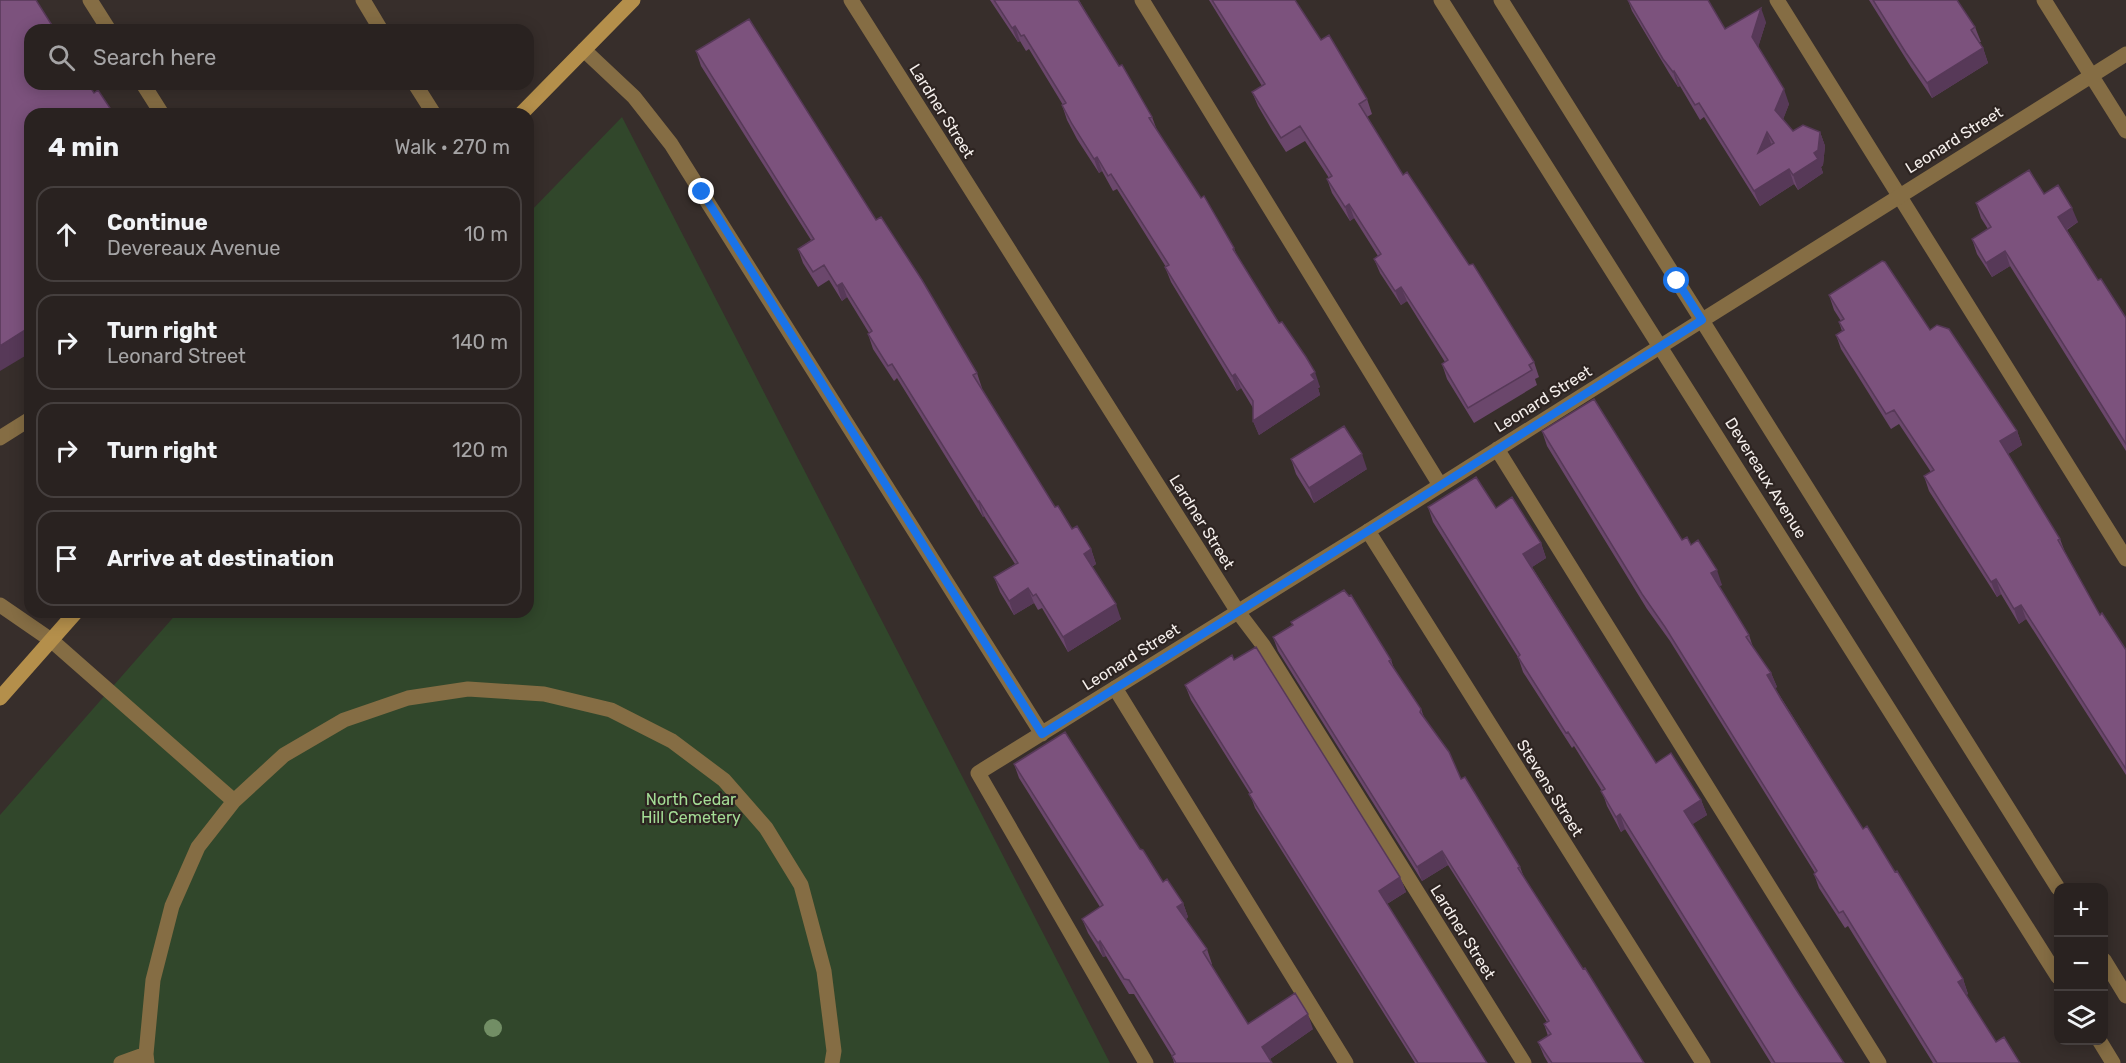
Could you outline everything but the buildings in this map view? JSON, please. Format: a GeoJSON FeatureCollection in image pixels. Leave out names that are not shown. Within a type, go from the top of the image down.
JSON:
{"type":"FeatureCollection","features":[{"type":"Feature","properties":{"kind":"main road"},"geometry":{"type":"LineString","coordinates":[[526,108],[633,0]]}},
{"type":"Feature","properties":{"kind":"main road"},"geometry":{"type":"LineString","coordinates":[[0,698],[71,618]]}},
{"type":"Feature","properties":{"kind":"street"},"geometry":{"type":"LineString","coordinates":[[90,0],[105,24]]}},
{"type":"Feature","properties":{"kind":"street"},"geometry":{"type":"LineString","coordinates":[[363,0],[377,24]]}},
{"type":"Feature","properties":{"kind":"street","name":"Lardner Street"},"geometry":{"type":"LineString","coordinates":[[851,0],[1238,612],[1269,655],[1524,1063]]}},
{"type":"Feature","properties":{"kind":"street"},"geometry":{"type":"LineString","coordinates":[[1142,0],[1440,485]]}},
{"type":"Feature","properties":{"kind":"street","name":"Devereaux Avenue"},"geometry":{"type":"LineString","coordinates":[[1441,0],[2054,971]]}},
{"type":"Feature","properties":{"kind":"street","name":"Devereaux Avenue"},"geometry":{"type":"LineString","coordinates":[[1501,0],[2055,883]]}},
{"type":"Feature","properties":{"kind":"street"},"geometry":{"type":"LineString","coordinates":[[1777,0],[2126,559]]}},
{"type":"Feature","properties":{"kind":"street"},"geometry":{"type":"LineString","coordinates":[[2044,0],[2126,131]]}},
{"type":"Feature","properties":{"kind":"street"},"geometry":{"type":"LineString","coordinates":[[584,50],[634,98],[671,144],[1042,734]]}},
{"type":"Feature","properties":{"kind":"street","name":"Leonard Street"},"geometry":{"type":"LineString","coordinates":[[1146,1063],[978,773],[1368,531],[2126,54]]}},
{"type":"Feature","properties":{"kind":"street"},"geometry":{"type":"LineString","coordinates":[[147,90],[158,108]]}},
{"type":"Feature","properties":{"kind":"street"},"geometry":{"type":"LineString","coordinates":[[419,90],[430,108]]}},
{"type":"Feature","properties":{"kind":"street"},"geometry":{"type":"LineString","coordinates":[[0,438],[24,422]]}},
{"type":"Feature","properties":{"kind":"street"},"geometry":{"type":"LineString","coordinates":[[1497,449],[1879,1063]]}},
{"type":"Feature","properties":{"kind":"street","name":"Stevens Street"},"geometry":{"type":"LineString","coordinates":[[1368,531],[1703,1063]]}},
{"type":"Feature","properties":{"kind":"street"},"geometry":{"type":"LineString","coordinates":[[0,605],[51,640],[234,801]]}},
{"type":"Feature","properties":{"kind":"street"},"geometry":{"type":"LineString","coordinates":[[1115,688],[1346,1063]]}},
{"type":"Feature","properties":{"kind":"street"},"geometry":{"type":"LineString","coordinates":[[121,1063],[146,1059],[153,980],[172,906],[198,847],[234,801],[284,756],[344,720],[408,698],[468,689],[544,694],[611,710],[672,741],[724,780],[766,828],[801,885],[824,971],[837,1059]]}},
{"type":"Feature","properties":{"kind":"street"},"geometry":{"type":"LineString","coordinates":[[2108,968],[2126,996]]}},
{"type":"Feature","properties":{"kind":"street"},"geometry":{"type":"LineString","coordinates":[[2102,1045],[2113,1063]]}},
{"type":"Feature","properties":{"kind":"green space","name":"North Cedar Hill Cemetery"},"geometry":{"type":"Polygon","coordinates":[[[622,117],[1110,1063],[0,1063],[0,815],[173,618],[534,618],[534,208],[622,117]]]}},
{"type":"Feature","properties":{"kind":"route"},"geometry":{"type":"LineString","coordinates":[[702,192],[1042,734],[1702,320],[1677,281]]}}]}
